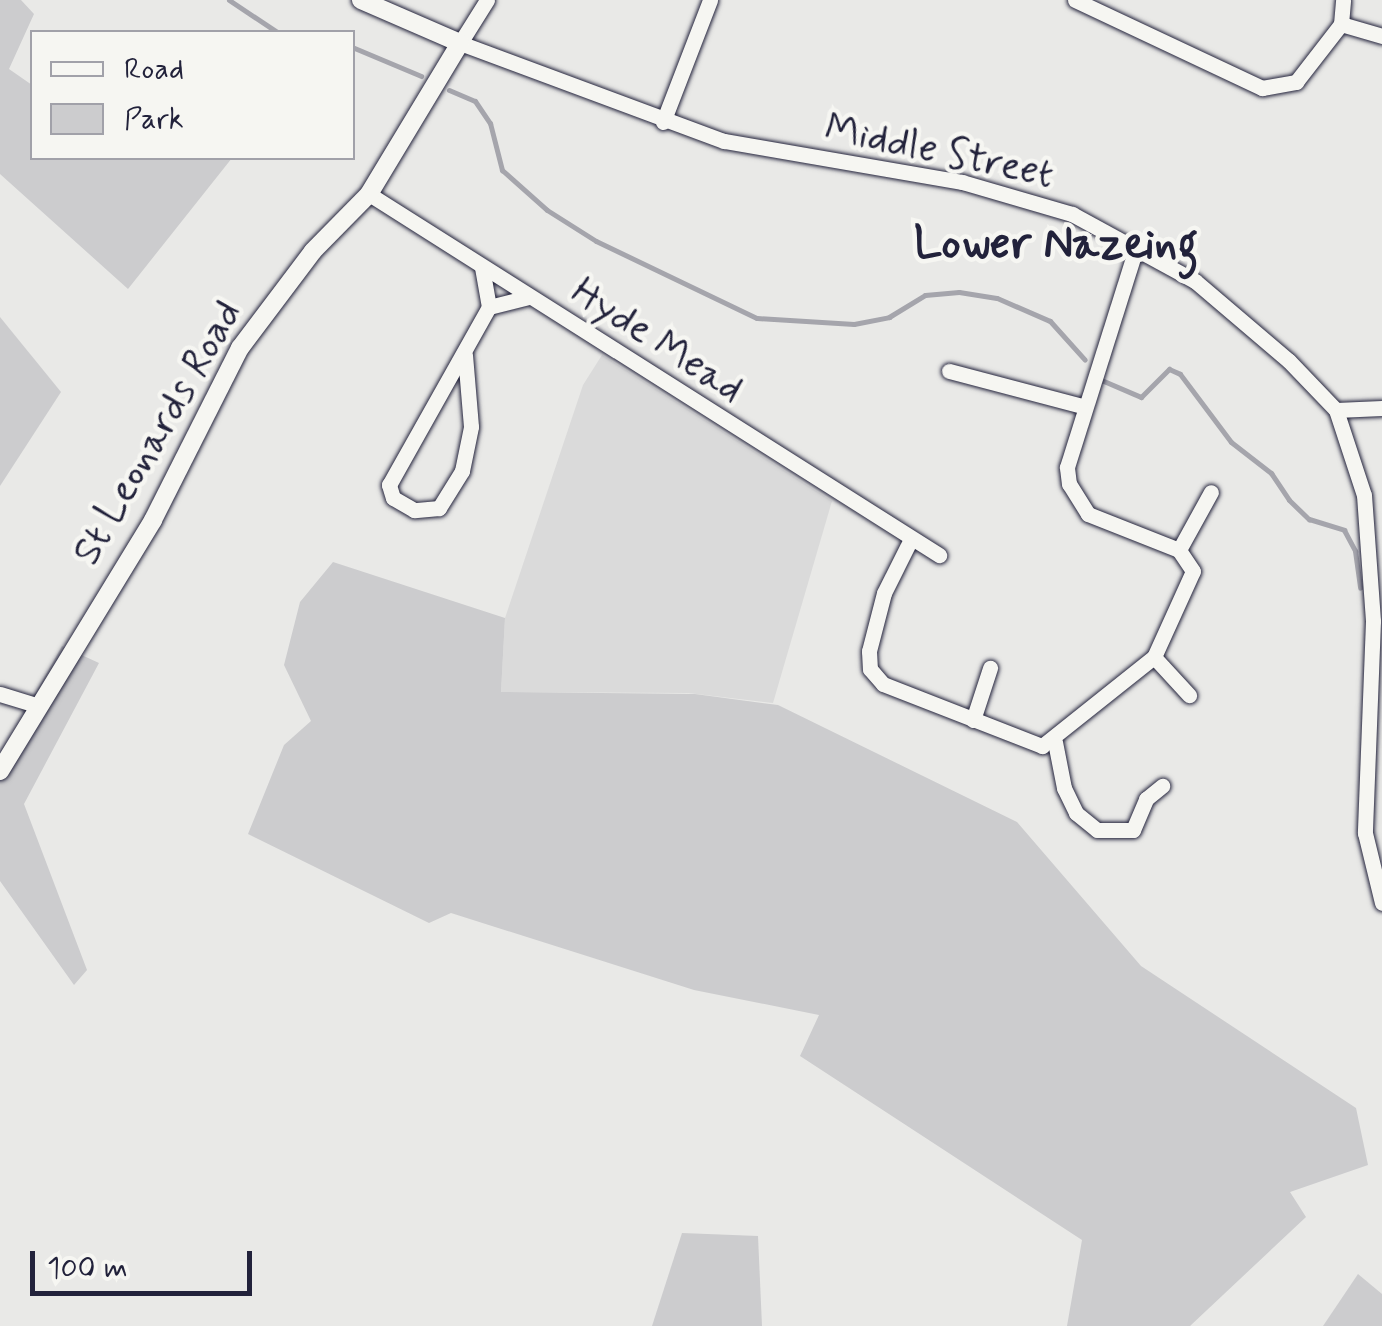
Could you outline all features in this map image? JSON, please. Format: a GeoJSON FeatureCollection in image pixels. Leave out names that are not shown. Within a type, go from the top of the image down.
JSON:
{"type":"FeatureCollection","features":[{"type":"Feature","properties":{"kind":"main road"},"geometry":{"type":"LineString","coordinates":[[361,0],[460,43]]}},
{"type":"Feature","properties":{"kind":"main road","name":"St Leonards Road"},"geometry":{"type":"LineString","coordinates":[[0,772],[36,705],[153,520],[240,348],[313,251],[369,194],[460,43]]}},
{"type":"Feature","properties":{"kind":"street"},"geometry":{"type":"LineString","coordinates":[[460,43],[487,0]]}},
{"type":"Feature","properties":{"kind":"street"},"geometry":{"type":"LineString","coordinates":[[664,122],[710,0]]}},
{"type":"Feature","properties":{"kind":"street"},"geometry":{"type":"LineString","coordinates":[[1076,0],[1100,5],[1262,88],[1281,89],[1296,82],[1341,24],[1342,0]]}},
{"type":"Feature","properties":{"kind":"street"},"geometry":{"type":"LineString","coordinates":[[1341,24],[1382,36]]}},
{"type":"Feature","properties":{"kind":"street","name":"Middle Street"},"geometry":{"type":"LineString","coordinates":[[460,43],[664,122],[724,141],[1019,196],[1137,244],[1237,314],[1336,410],[1364,495],[1372,560],[1364,797],[1382,903]]}},
{"type":"Feature","properties":{"kind":"street","name":"Hyde Mead"},"geometry":{"type":"LineString","coordinates":[[369,194],[910,540],[939,554]]}},
{"type":"Feature","properties":{"kind":"street"},"geometry":{"type":"LineString","coordinates":[[910,540],[884,593],[870,651],[870,668],[883,684],[1024,742],[1056,742],[1154,656],[1185,600],[1193,572],[1179,550],[1107,524],[1076,500],[1068,467],[1082,406],[1137,244]]}},
{"type":"Feature","properties":{"kind":"street"},"geometry":{"type":"LineString","coordinates":[[465,355],[471,427],[462,471],[438,508],[414,510],[394,498],[390,485],[489,307],[482,268]]}},
{"type":"Feature","properties":{"kind":"street"},"geometry":{"type":"LineString","coordinates":[[489,307],[529,297]]}},
{"type":"Feature","properties":{"kind":"street"},"geometry":{"type":"LineString","coordinates":[[949,371],[1082,406]]}},
{"type":"Feature","properties":{"kind":"street"},"geometry":{"type":"LineString","coordinates":[[1336,410],[1382,408]]}},
{"type":"Feature","properties":{"kind":"street"},"geometry":{"type":"LineString","coordinates":[[1179,550],[1212,492]]}},
{"type":"Feature","properties":{"kind":"street"},"geometry":{"type":"LineString","coordinates":[[1154,656],[1189,695]]}},
{"type":"Feature","properties":{"kind":"street"},"geometry":{"type":"LineString","coordinates":[[973,720],[990,668]]}},
{"type":"Feature","properties":{"kind":"street"},"geometry":{"type":"LineString","coordinates":[[0,694],[36,705]]}},
{"type":"Feature","properties":{"kind":"street"},"geometry":{"type":"LineString","coordinates":[[1056,742],[1064,788],[1076,813],[1097,830],[1133,830],[1146,799],[1162,786]]}},
{"type":"Feature","properties":{"kind":"shaded area"},"geometry":{"type":"Polygon","coordinates":[[[602,355],[832,501],[773,703],[688,693],[501,692],[505,618],[583,385],[602,355]]]}},
{"type":"Feature","properties":{"kind":"green space"},"geometry":{"type":"Polygon","coordinates":[[[0,0],[21,0],[34,14],[9,69],[30,84],[30,160],[230,160],[128,289],[0,174],[0,0]]]}},
{"type":"Feature","properties":{"kind":"green space"},"geometry":{"type":"Polygon","coordinates":[[[0,317],[61,392],[0,486],[0,317]]]}},
{"type":"Feature","properties":{"kind":"green space"},"geometry":{"type":"Polygon","coordinates":[[[333,562],[505,618],[501,692],[695,694],[778,705],[1017,822],[1141,966],[1356,1108],[1368,1165],[1290,1192],[1306,1217],[1190,1326],[1067,1326],[1082,1240],[800,1056],[819,1015],[694,990],[451,913],[429,923],[248,834],[284,745],[311,721],[284,665],[300,602],[333,562]]]}},
{"type":"Feature","properties":{"kind":"green space"},"geometry":{"type":"Polygon","coordinates":[[[62,646],[99,663],[24,804],[87,970],[74,985],[0,881],[0,756],[62,646]]]}},
{"type":"Feature","properties":{"kind":"green space"},"geometry":{"type":"Polygon","coordinates":[[[682,1233],[758,1236],[762,1326],[652,1326],[682,1233]]]}},
{"type":"Feature","properties":{"kind":"green space"},"geometry":{"type":"Polygon","coordinates":[[[1358,1274],[1382,1294],[1382,1326],[1323,1326],[1358,1274]]]}},
{"type":"Feature","properties":{"kind":"waterway"},"geometry":{"type":"LineString","coordinates":[[229,0],[274,30]]}},
{"type":"Feature","properties":{"kind":"waterway"},"geometry":{"type":"LineString","coordinates":[[355,48],[421,76]]}},
{"type":"Feature","properties":{"kind":"waterway"},"geometry":{"type":"LineString","coordinates":[[449,90],[475,101],[490,123],[502,170],[547,210],[596,241],[757,318],[854,324],[889,317],[925,295],[959,292],[997,298],[1050,321],[1085,360]]}},
{"type":"Feature","properties":{"kind":"waterway"},"geometry":{"type":"LineString","coordinates":[[1099,379],[1141,397],[1169,369],[1180,374],[1231,442],[1271,473],[1289,500],[1309,519],[1344,530],[1355,551],[1360,588]]}},
{"type":"Feature","properties":{"kind":"district","name":"Lower Nazeing"},"geometry":{"type":"Point","coordinates":[1056,245]}}]}
